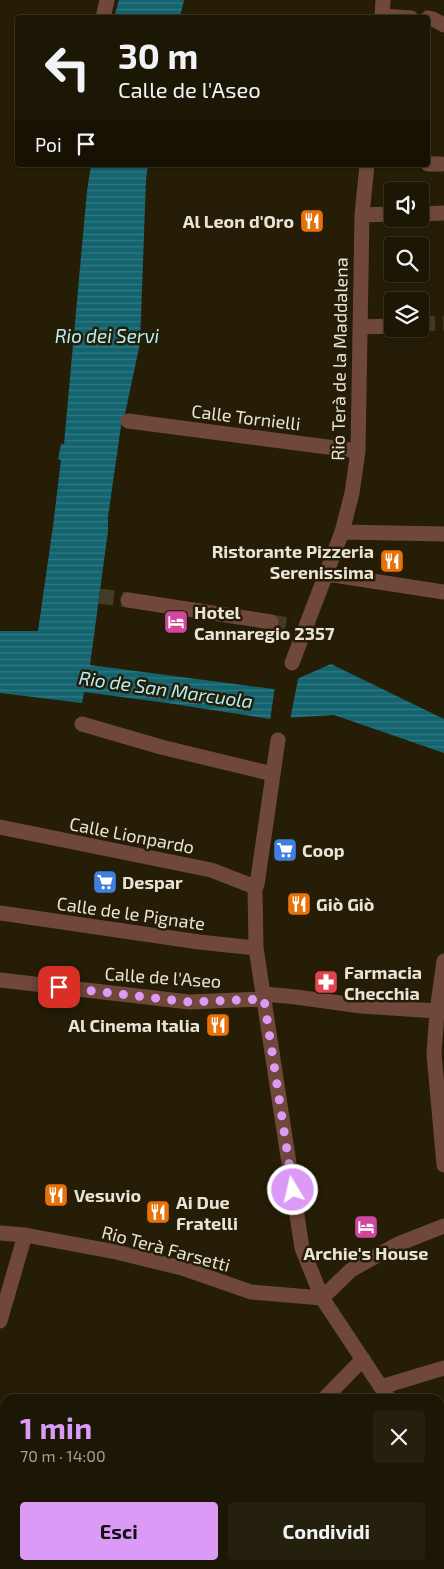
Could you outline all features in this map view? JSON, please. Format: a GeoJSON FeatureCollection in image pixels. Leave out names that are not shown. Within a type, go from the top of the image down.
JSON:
{"type":"FeatureCollection","features":[{"type":"Feature","properties":{"kind":"street"},"geometry":{"type":"LineString","coordinates":[[104,15],[107,0]]}},
{"type":"Feature","properties":{"kind":"street"},"geometry":{"type":"LineString","coordinates":[[382,15],[383,0]]}},
{"type":"Feature","properties":{"kind":"street"},"geometry":{"type":"LineString","coordinates":[[430,18],[444,25]]}},
{"type":"Feature","properties":{"kind":"street","name":"Rio Terà de la Maddalena"},"geometry":{"type":"LineString","coordinates":[[292,663],[300,627],[327,574],[342,532],[352,492],[358,451],[362,215],[367,167]]}},
{"type":"Feature","properties":{"kind":"street"},"geometry":{"type":"LineString","coordinates":[[429,214],[444,213]]}},
{"type":"Feature","properties":{"kind":"street"},"geometry":{"type":"LineString","coordinates":[[362,215],[384,214]]}},
{"type":"Feature","properties":{"kind":"street"},"geometry":{"type":"LineString","coordinates":[[360,327],[384,326]]}},
{"type":"Feature","properties":{"kind":"street","name":"Calle Tornielli"},"geometry":{"type":"LineString","coordinates":[[128,421],[358,451]]}},
{"type":"Feature","properties":{"kind":"street"},"geometry":{"type":"LineString","coordinates":[[342,532],[444,534]]}},
{"type":"Feature","properties":{"kind":"street"},"geometry":{"type":"LineString","coordinates":[[327,574],[444,592]]}},
{"type":"Feature","properties":{"kind":"street"},"geometry":{"type":"LineString","coordinates":[[128,600],[271,622]]}},
{"type":"Feature","properties":{"kind":"street"},"geometry":{"type":"LineString","coordinates":[[82,724],[161,747],[273,774]]}},
{"type":"Feature","properties":{"kind":"street"},"geometry":{"type":"LineString","coordinates":[[278,740],[256,886],[256,948],[302,1248],[322,1298],[385,1393],[444,1368]]}},
{"type":"Feature","properties":{"kind":"street","name":"Calle Lionpardo"},"geometry":{"type":"LineString","coordinates":[[0,827],[211,870],[256,886]]}},
{"type":"Feature","properties":{"kind":"street","name":"Calle de le Pignate"},"geometry":{"type":"LineString","coordinates":[[0,913],[199,942],[256,948]]}},
{"type":"Feature","properties":{"kind":"street"},"geometry":{"type":"LineString","coordinates":[[444,961],[437,1011],[434,1054],[444,1165]]}},
{"type":"Feature","properties":{"kind":"street","name":"Calle de l'Aseo"},"geometry":{"type":"LineString","coordinates":[[0,980],[189,1002],[264,997],[437,1011]]}},
{"type":"Feature","properties":{"kind":"street"},"geometry":{"type":"LineString","coordinates":[[322,1298],[351,1270],[398,1244],[444,1226]]}},
{"type":"Feature","properties":{"kind":"street","name":"Rio Terà Farsetti"},"geometry":{"type":"LineString","coordinates":[[0,1233],[25,1235],[116,1252],[172,1266],[251,1292],[322,1298]]}},
{"type":"Feature","properties":{"kind":"street"},"geometry":{"type":"LineString","coordinates":[[0,1321],[25,1235]]}},
{"type":"Feature","properties":{"kind":"street"},"geometry":{"type":"LineString","coordinates":[[329,1394],[363,1359]]}},
{"type":"Feature","properties":{"kind":"water"},"geometry":{"type":"Polygon","coordinates":[[[119,0],[184,0],[180,15],[115,15],[119,0]]]}},
{"type":"Feature","properties":{"kind":"water","name":"Rio dei Servi"},"geometry":{"type":"Polygon","coordinates":[[[91,167],[148,167],[140,343],[121,426],[90,665],[274,689],[331,664],[444,719],[444,753],[334,715],[270,719],[84,692],[82,703],[0,693],[0,631],[38,631],[61,460],[58,459],[61,444],[64,444],[91,167]]]}},
{"type":"Feature","properties":{"kind":"pier"},"geometry":{"type":"Polygon","coordinates":[[[299,674],[290,720],[270,721],[275,686],[299,674]]]}},
{"type":"Feature","properties":{"kind":"tunnel"},"geometry":{"type":"LineString","coordinates":[[429,324],[444,323]]}},
{"type":"Feature","properties":{"kind":"tunnel"},"geometry":{"type":"LineString","coordinates":[[99,596],[128,600]]}},
{"type":"Feature","properties":{"kind":"tunnel"},"geometry":{"type":"LineString","coordinates":[[271,622],[294,626]]}},
{"type":"Feature","properties":{"kind":"place","name":"Al Leon d'Oro"},"geometry":{"type":"Point","coordinates":[312,221]}},
{"type":"Feature","properties":{"kind":"place","name":"Ristorante Pizzeria Serenissima"},"geometry":{"type":"Point","coordinates":[392,561]}},
{"type":"Feature","properties":{"kind":"place","name":"Hotel Cannaregio 2357"},"geometry":{"type":"Point","coordinates":[176,622]}},
{"type":"Feature","properties":{"kind":"place","name":"Coop"},"geometry":{"type":"Point","coordinates":[285,850]}},
{"type":"Feature","properties":{"kind":"place","name":"Despar"},"geometry":{"type":"Point","coordinates":[105,882]}},
{"type":"Feature","properties":{"kind":"place","name":"Giò Giò"},"geometry":{"type":"Point","coordinates":[299,904]}},
{"type":"Feature","properties":{"kind":"place","name":"Farmacia Checchia"},"geometry":{"type":"Point","coordinates":[326,982]}},
{"type":"Feature","properties":{"kind":"place","name":"Al Cinema Italia"},"geometry":{"type":"Point","coordinates":[218,1025]}},
{"type":"Feature","properties":{"kind":"place","name":"Vesuvio"},"geometry":{"type":"Point","coordinates":[56,1195]}},
{"type":"Feature","properties":{"kind":"place","name":"Ai Due Fratelli"},"geometry":{"type":"Point","coordinates":[158,1212]}},
{"type":"Feature","properties":{"kind":"place","name":"Archie's House"},"geometry":{"type":"Point","coordinates":[366,1227]}},
{"type":"Feature","properties":{"kind":"route"},"geometry":{"type":"LineString","coordinates":[[59,987],[189,1002],[264,999],[293,1190]]}},
{"type":"Feature","properties":{"kind":"water label","name":"Rio de San Marcuola"},"geometry":{"type":"Point","coordinates":[166,689]}}]}
